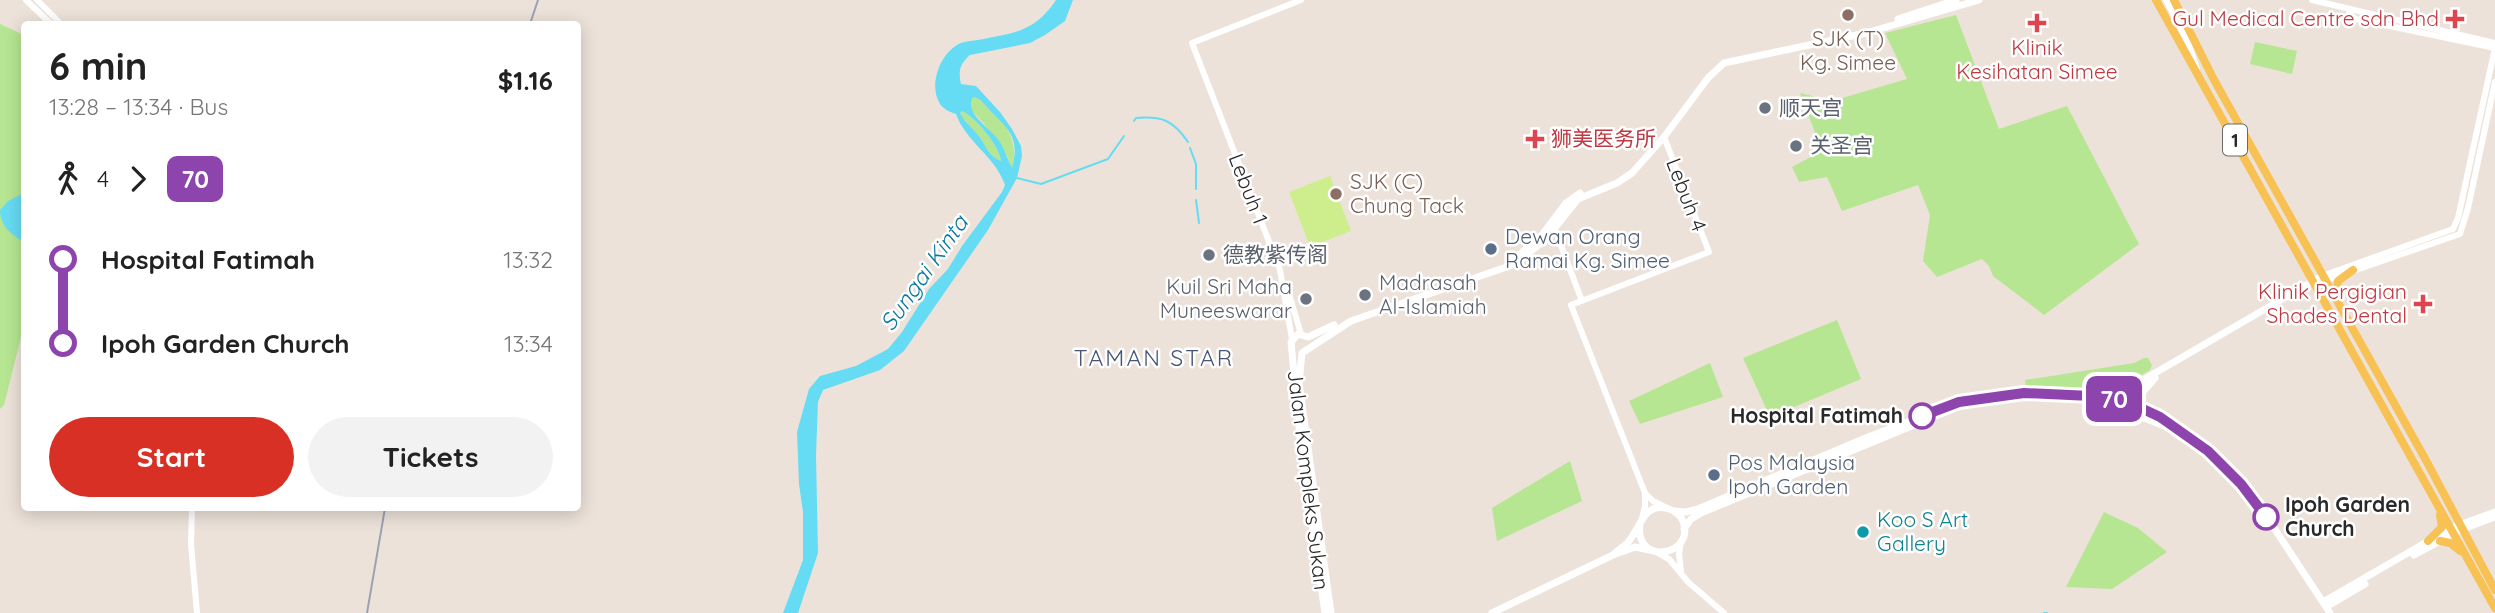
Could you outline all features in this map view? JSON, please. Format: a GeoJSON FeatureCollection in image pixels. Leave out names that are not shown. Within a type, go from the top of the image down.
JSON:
{"type":"FeatureCollection","features":[{"type":"Feature","properties":{"kind":"main road","name":"Jalan Kompleks Sukan"},"geometry":{"type":"LineString","coordinates":[[1292,343],[1296,352],[1302,353],[1351,321],[1515,264],[1545,240],[1566,203],[1576,195],[1619,179],[1634,168],[1706,75],[1719,63],[1734,57],[1875,27],[1959,0],[1970,0]]}},
{"type":"Feature","properties":{"kind":"main road","name":"Jalan Kompleks Sukan"},"geometry":{"type":"LineString","coordinates":[[1292,343],[1304,335],[1374,309],[1506,264],[1541,236],[1578,199],[1629,176],[1664,137],[1708,78],[1724,63],[1877,30],[1979,0]]}},
{"type":"Feature","properties":{"kind":"main road","name":"1"},"geometry":{"type":"LineString","coordinates":[[2156,0],[2319,281],[2336,301],[2411,432],[2457,529],[2469,561],[2495,608]]}},
{"type":"Feature","properties":{"kind":"main road","name":"1"},"geometry":{"type":"LineString","coordinates":[[2174,0],[2435,500],[2457,529],[2495,590]]}},
{"type":"Feature","properties":{"kind":"main road"},"geometry":{"type":"LineString","coordinates":[[2336,301],[2338,281],[2353,270]]}},
{"type":"Feature","properties":{"kind":"main road"},"geometry":{"type":"LineString","coordinates":[[2130,404],[2144,385],[2319,281]]}},
{"type":"Feature","properties":{"kind":"main road"},"geometry":{"type":"LineString","coordinates":[[2130,404],[2143,380],[2319,281]]}},
{"type":"Feature","properties":{"kind":"main road","name":"Jalan Kompleks Sukan"},"geometry":{"type":"LineString","coordinates":[[1304,335],[1310,347]]}},
{"type":"Feature","properties":{"kind":"main road","name":"Jalan Kompleks Sukan"},"geometry":{"type":"LineString","coordinates":[[1292,343],[1298,427],[1325,613]]}},
{"type":"Feature","properties":{"kind":"main road","name":"Jalan Kompleks Sukan"},"geometry":{"type":"LineString","coordinates":[[1302,353],[1299,383],[1331,613]]}},
{"type":"Feature","properties":{"kind":"main road"},"geometry":{"type":"LineString","coordinates":[[2150,412],[2141,404],[2141,396],[2155,378]]}},
{"type":"Feature","properties":{"kind":"main road"},"geometry":{"type":"LineString","coordinates":[[1613,555],[1626,545],[1641,521],[1654,509],[1686,512],[1698,509],[1959,402],[2024,393],[2091,396],[2130,404],[2150,412],[2208,451],[2257,502],[2326,607]]}},
{"type":"Feature","properties":{"kind":"main road"},"geometry":{"type":"LineString","coordinates":[[2076,396],[2178,431]]}},
{"type":"Feature","properties":{"kind":"main road"},"geometry":{"type":"LineString","coordinates":[[2090,401],[2130,404],[2162,426]]}},
{"type":"Feature","properties":{"kind":"main road"},"geometry":{"type":"LineString","coordinates":[[1492,613],[1635,547],[1655,552],[1671,551],[1681,541],[1684,529],[1691,519],[1700,513],[1967,402]]}},
{"type":"Feature","properties":{"kind":"main road"},"geometry":{"type":"LineString","coordinates":[[2428,541],[2442,524],[2435,500]]}},
{"type":"Feature","properties":{"kind":"main road"},"geometry":{"type":"LineString","coordinates":[[1671,510],[1683,522],[1684,529]]}},
{"type":"Feature","properties":{"kind":"main road"},"geometry":{"type":"LineString","coordinates":[[2326,607],[2428,541],[2495,514]]}},
{"type":"Feature","properties":{"kind":"main road"},"geometry":{"type":"LineString","coordinates":[[1641,521],[1639,530],[1642,543],[1655,552]]}},
{"type":"Feature","properties":{"kind":"main road"},"geometry":{"type":"LineString","coordinates":[[2326,607],[2457,529]]}},
{"type":"Feature","properties":{"kind":"main road"},"geometry":{"type":"LineString","coordinates":[[2440,541],[2453,544],[2469,561]]}},
{"type":"Feature","properties":{"kind":"street"},"geometry":{"type":"LineString","coordinates":[[26,0],[48,21]]}},
{"type":"Feature","properties":{"kind":"street"},"geometry":{"type":"LineString","coordinates":[[37,0],[58,21]]}},
{"type":"Feature","properties":{"kind":"street","name":"Lebuh 1"},"geometry":{"type":"LineString","coordinates":[[1292,343],[1280,270],[1192,43],[1301,0]]}},
{"type":"Feature","properties":{"kind":"street"},"geometry":{"type":"LineString","coordinates":[[2166,0],[2189,45],[2198,74]]}},
{"type":"Feature","properties":{"kind":"street"},"geometry":{"type":"LineString","coordinates":[[2313,3],[2350,9],[2495,47]]}},
{"type":"Feature","properties":{"kind":"street"},"geometry":{"type":"LineString","coordinates":[[2350,9],[2349,14],[2356,19],[2495,47]]}},
{"type":"Feature","properties":{"kind":"street"},"geometry":{"type":"LineString","coordinates":[[2319,281],[2453,229],[2458,218],[2495,47]]}},
{"type":"Feature","properties":{"kind":"street"},"geometry":{"type":"LineString","coordinates":[[2319,281],[2458,235],[2463,229],[2495,82]]}},
{"type":"Feature","properties":{"kind":"street","name":"Lebuh 4"},"geometry":{"type":"LineString","coordinates":[[1582,301],[1709,252],[1664,137]]}},
{"type":"Feature","properties":{"kind":"street"},"geometry":{"type":"LineString","coordinates":[[2468,168],[2468,208]]}},
{"type":"Feature","properties":{"kind":"street"},"geometry":{"type":"LineString","coordinates":[[1553,225],[1582,301],[1571,305],[1645,493],[1641,521]]}},
{"type":"Feature","properties":{"kind":"street"},"geometry":{"type":"LineString","coordinates":[[1280,270],[1304,335]]}},
{"type":"Feature","properties":{"kind":"street"},"geometry":{"type":"LineString","coordinates":[[1645,493],[1653,501],[1671,510]]}},
{"type":"Feature","properties":{"kind":"street"},"geometry":{"type":"LineString","coordinates":[[192,511],[191,544],[197,613]]}},
{"type":"Feature","properties":{"kind":"street"},"geometry":{"type":"LineString","coordinates":[[1681,541],[1679,554],[1682,573]]}},
{"type":"Feature","properties":{"kind":"street"},"geometry":{"type":"LineString","coordinates":[[1655,552],[1669,559],[1688,582],[1724,613]]}},
{"type":"Feature","properties":{"kind":"green space"},"geometry":{"type":"Polygon","coordinates":[[[1956,15],[1999,129],[2067,106],[2139,244],[2044,315],[1993,276],[1982,259],[1937,277],[1923,261],[1930,215],[1918,185],[1842,211],[1827,177],[1799,182],[1792,167],[1822,151],[1800,93],[1832,101],[1907,79],[1885,33],[1956,15]]]}},
{"type":"Feature","properties":{"kind":"green space"},"geometry":{"type":"Polygon","coordinates":[[[0,24],[21,34],[21,337],[4,405],[0,409],[0,24]]]}},
{"type":"Feature","properties":{"kind":"green space"},"geometry":{"type":"Polygon","coordinates":[[[2255,42],[2297,51],[2292,74],[2250,64],[2255,42]]]}},
{"type":"Feature","properties":{"kind":"green space"},"geometry":{"type":"Polygon","coordinates":[[[972,96],[982,101],[997,116],[1011,136],[1014,152],[1012,170],[1008,158],[971,110],[972,96]]]}},
{"type":"Feature","properties":{"kind":"green space"},"geometry":{"type":"Polygon","coordinates":[[[962,111],[986,133],[1001,161],[990,153],[960,113],[962,111]]]}},
{"type":"Feature","properties":{"kind":"green space"},"geometry":{"type":"Polygon","coordinates":[[[1330,176],[1351,231],[1310,247],[1289,192],[1330,176]]]}},
{"type":"Feature","properties":{"kind":"green space"},"geometry":{"type":"Polygon","coordinates":[[[1837,320],[1861,379],[1770,417],[1743,358],[1837,320]]]}},
{"type":"Feature","properties":{"kind":"green space"},"geometry":{"type":"Polygon","coordinates":[[[2148,358],[2152,365],[2150,370],[2133,380],[2126,399],[2088,391],[2026,389],[2025,380],[2134,363],[2148,358]]]}},
{"type":"Feature","properties":{"kind":"green space"},"geometry":{"type":"Polygon","coordinates":[[[1710,363],[1723,397],[1640,424],[1629,401],[1710,363]]]}},
{"type":"Feature","properties":{"kind":"green space"},"geometry":{"type":"Polygon","coordinates":[[[1570,461],[1582,501],[1497,541],[1492,508],[1570,461]]]}},
{"type":"Feature","properties":{"kind":"green space"},"geometry":{"type":"Polygon","coordinates":[[[2104,512],[2138,528],[2167,552],[2112,589],[2066,587],[2104,512]]]}},
{"type":"Feature","properties":{"kind":"water","name":"Sungai Kinta"},"geometry":{"type":"Polygon","coordinates":[[[1056,0],[1073,0],[1065,21],[1045,35],[1030,43],[970,55],[962,64],[961,84],[976,86],[1000,112],[1021,146],[1022,156],[1017,178],[988,230],[904,351],[880,370],[823,390],[818,402],[816,455],[818,553],[798,613],[783,613],[803,560],[803,512],[797,432],[809,389],[820,376],[856,366],[888,349],[929,289],[948,269],[1005,185],[995,166],[966,133],[956,114],[939,102],[935,87],[941,63],[959,44],[1022,29],[1048,11],[1056,0]],[[973,97],[971,103],[975,115],[1000,142],[1012,168],[1015,147],[1010,133],[982,101],[973,97]],[[962,111],[962,116],[990,153],[1001,161],[986,133],[962,111]]]}},
{"type":"Feature","properties":{"kind":"water"},"geometry":{"type":"Polygon","coordinates":[[[21,194],[21,240],[4,225],[0,210],[8,201],[21,194]]]}},
{"type":"Feature","properties":{"kind":"waterway"},"geometry":{"type":"LineString","coordinates":[[1134,121],[1136,118],[1166,121],[1188,142]]}},
{"type":"Feature","properties":{"kind":"waterway"},"geometry":{"type":"LineString","coordinates":[[1017,178],[1041,184],[1108,159],[1124,136]]}},
{"type":"Feature","properties":{"kind":"waterway"},"geometry":{"type":"LineString","coordinates":[[1190,148],[1196,164],[1196,189]]}},
{"type":"Feature","properties":{"kind":"waterway"},"geometry":{"type":"LineString","coordinates":[[1196,200],[1199,223]]}},
{"type":"Feature","properties":{"kind":"railway"},"geometry":{"type":"LineString","coordinates":[[531,21],[538,0]]}},
{"type":"Feature","properties":{"kind":"railway"},"geometry":{"type":"LineString","coordinates":[[367,613],[384,511]]}},
{"type":"Feature","properties":{"kind":"bus line","name":"70"},"geometry":{"type":"LineString","coordinates":[[1922,416],[1959,402],[2024,393],[2091,396],[2128,402],[2160,417],[2208,451],[2257,502],[2266,517]]}},
{"type":"Feature","properties":{"kind":"place","name":"SJK (T) Kg. Simee"},"geometry":{"type":"Point","coordinates":[1848,15]}},
{"type":"Feature","properties":{"kind":"place","name":"Gul Medical Centre sdn Bhd"},"geometry":{"type":"Point","coordinates":[2455,19]}},
{"type":"Feature","properties":{"kind":"place","name":"Klinik Kesihatan Simee"},"geometry":{"type":"Point","coordinates":[2037,23]}},
{"type":"Feature","properties":{"kind":"place","name":"顺天宫"},"geometry":{"type":"Point","coordinates":[1765,108]}},
{"type":"Feature","properties":{"kind":"place","name":"狮美医务所"},"geometry":{"type":"Point","coordinates":[1535,139]}},
{"type":"Feature","properties":{"kind":"place","name":"关圣宫"},"geometry":{"type":"Point","coordinates":[1796,146]}},
{"type":"Feature","properties":{"kind":"place","name":"SJK (C) Chung Tack"},"geometry":{"type":"Point","coordinates":[1336,194]}},
{"type":"Feature","properties":{"kind":"place","name":"Dewan Orang Ramai Kg. Simee"},"geometry":{"type":"Point","coordinates":[1491,249]}},
{"type":"Feature","properties":{"kind":"place","name":"德教紫传阁"},"geometry":{"type":"Point","coordinates":[1209,255]}},
{"type":"Feature","properties":{"kind":"place","name":"Madrasah Al-Islamiah"},"geometry":{"type":"Point","coordinates":[1365,295]}},
{"type":"Feature","properties":{"kind":"place","name":"Kuil Sri Maha Muneeswarar"},"geometry":{"type":"Point","coordinates":[1306,299]}},
{"type":"Feature","properties":{"kind":"place","name":"Klinik Pergigian Shades Dental"},"geometry":{"type":"Point","coordinates":[2423,304]}},
{"type":"Feature","properties":{"kind":"place","name":"Hospital Fatimah"},"geometry":{"type":"Point","coordinates":[1922,416]}},
{"type":"Feature","properties":{"kind":"place","name":"Pos Malaysia Ipoh Garden"},"geometry":{"type":"Point","coordinates":[1714,475]}},
{"type":"Feature","properties":{"kind":"place","name":"Ipoh Garden Church"},"geometry":{"type":"Point","coordinates":[2266,517]}},
{"type":"Feature","properties":{"kind":"place","name":"Koo S Art Gallery"},"geometry":{"type":"Point","coordinates":[1863,532]}},
{"type":"Feature","properties":{"kind":"district","name":"TAMAN STAR"},"geometry":{"type":"Point","coordinates":[1154,358]}}]}
